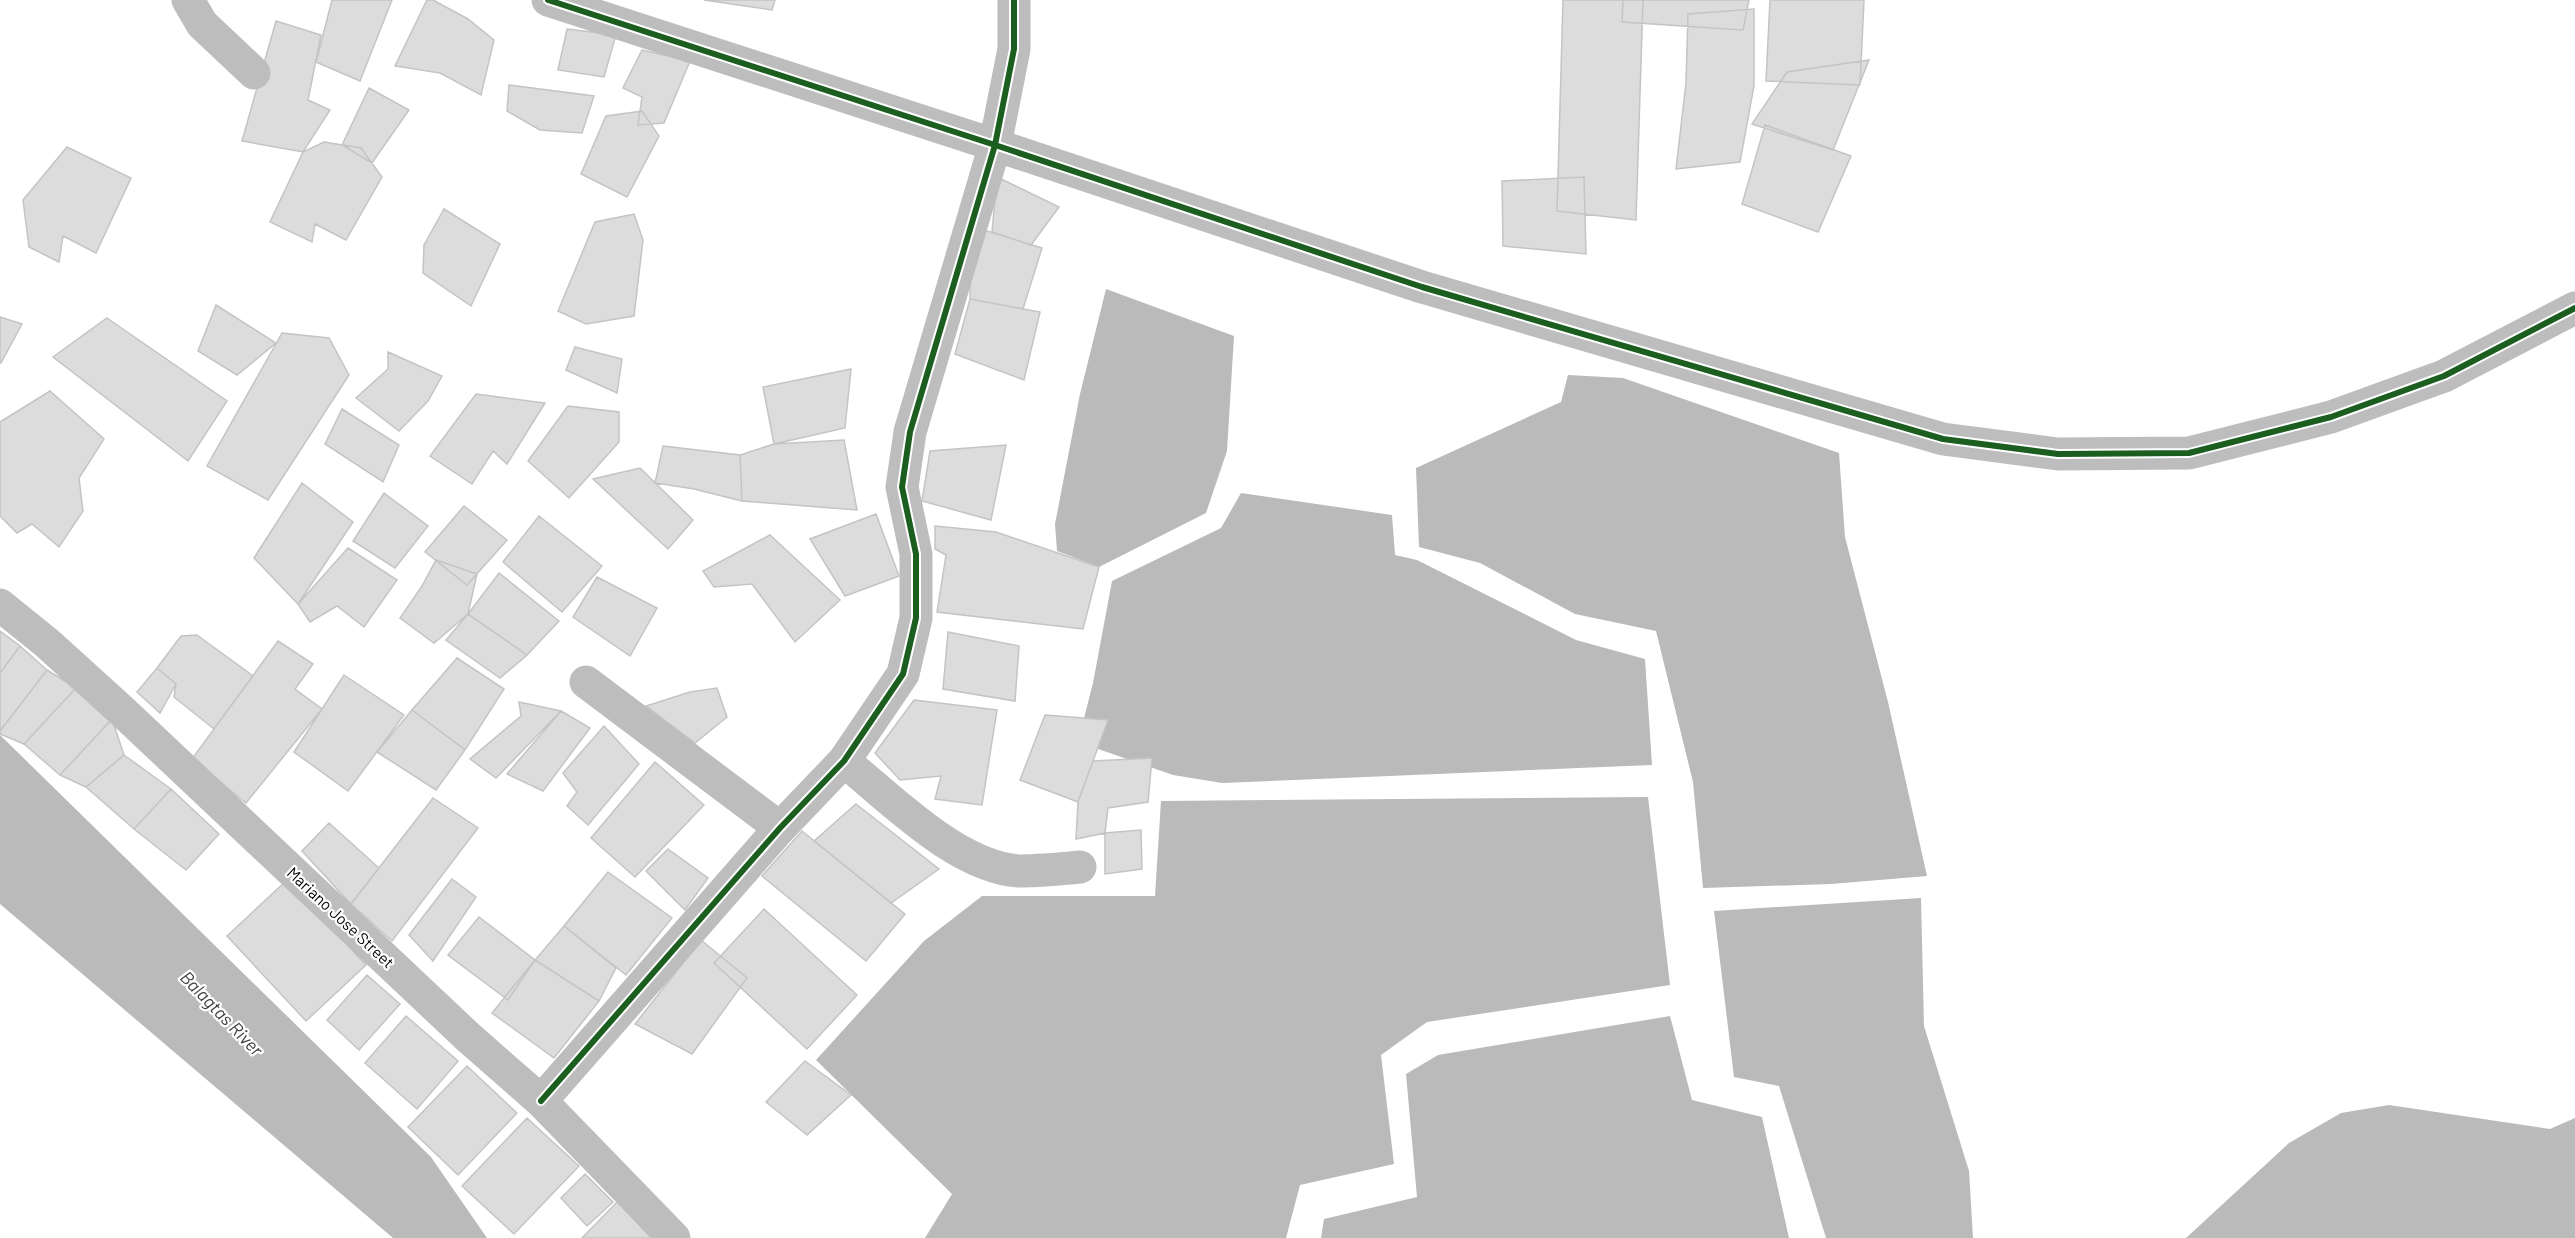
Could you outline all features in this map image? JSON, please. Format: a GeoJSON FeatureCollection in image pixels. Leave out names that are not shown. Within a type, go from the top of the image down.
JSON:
{"type":"FeatureCollection","features":[{"type":"Feature","properties":{"kind":"street"},"geometry":{"type":"LineString","coordinates":[[188,0],[202,24],[254,73]]}},
{"type":"Feature","properties":{"kind":"street"},"geometry":{"type":"LineString","coordinates":[[548,0],[1422,287],[1943,439],[2058,454],[2188,453],[2331,417],[2444,376],[2575,308]]}},
{"type":"Feature","properties":{"kind":"street"},"geometry":{"type":"LineString","coordinates":[[541,1101],[780,828],[844,761],[903,674],[916,618],[916,554],[902,487],[910,432],[995,145],[1014,49],[1014,0]]}},
{"type":"Feature","properties":{"kind":"street","name":"Mariano Jose Street"},"geometry":{"type":"LineString","coordinates":[[0,605],[47,643],[122,711],[468,1037],[541,1101],[674,1238]]}},
{"type":"Feature","properties":{"kind":"street"},"geometry":{"type":"LineString","coordinates":[[586,682],[780,828]]}},
{"type":"Feature","properties":{"kind":"street"},"geometry":{"type":"LineString","coordinates":[[844,761],[951,848],[984,862],[1018,871],[1080,867]]}},
{"type":"Feature","properties":{"kind":"water"},"geometry":{"type":"Polygon","coordinates":[[[1106,289],[1234,336],[1227,451],[1206,513],[1099,567],[1057,551],[1055,524],[1080,394],[1106,289]]]}},
{"type":"Feature","properties":{"kind":"water"},"geometry":{"type":"Polygon","coordinates":[[[1568,375],[1623,378],[1839,453],[1845,537],[1888,702],[1927,876],[1831,884],[1703,888],[1693,782],[1656,631],[1575,614],[1480,563],[1419,547],[1416,468],[1561,402],[1568,375]]]}},
{"type":"Feature","properties":{"kind":"water"},"geometry":{"type":"Polygon","coordinates":[[[1241,493],[1392,515],[1395,555],[1417,560],[1576,640],[1645,659],[1652,765],[1222,783],[1173,775],[1078,742],[1093,683],[1112,581],[1221,528],[1241,493]]]}},
{"type":"Feature","properties":{"kind":"water","name":"Balagtas River"},"geometry":{"type":"Polygon","coordinates":[[[0,735],[431,1157],[487,1238],[393,1238],[0,904],[0,735]]]}},
{"type":"Feature","properties":{"kind":"water"},"geometry":{"type":"Polygon","coordinates":[[[1648,797],[1670,985],[1427,1022],[1381,1055],[1394,1164],[1300,1185],[1286,1238],[925,1238],[952,1194],[816,1060],[924,941],[982,896],[1155,896],[1161,801],[1648,797]]]}},
{"type":"Feature","properties":{"kind":"water"},"geometry":{"type":"Polygon","coordinates":[[[1921,898],[1924,1026],[1969,1171],[1973,1238],[1826,1238],[1779,1086],[1734,1077],[1714,911],[1921,898]]]}},
{"type":"Feature","properties":{"kind":"water"},"geometry":{"type":"Polygon","coordinates":[[[1670,1016],[1692,1100],[1762,1117],[1789,1238],[1321,1238],[1324,1219],[1417,1197],[1406,1074],[1438,1055],[1670,1016]]]}},
{"type":"Feature","properties":{"kind":"water"},"geometry":{"type":"Polygon","coordinates":[[[2389,1105],[2550,1129],[2575,1118],[2575,1238],[2186,1238],[2289,1143],[2341,1113],[2389,1105]]]}},
{"type":"Feature","properties":{"kind":"building"},"geometry":{"type":"Polygon","coordinates":[[[332,0],[392,0],[360,81],[316,62],[332,0]]]}},
{"type":"Feature","properties":{"kind":"building"},"geometry":{"type":"Polygon","coordinates":[[[427,0],[433,0],[468,19],[494,40],[481,95],[440,73],[395,66],[427,0]]]}},
{"type":"Feature","properties":{"kind":"building"},"geometry":{"type":"Polygon","coordinates":[[[704,0],[775,0],[772,10],[704,0]]]}},
{"type":"Feature","properties":{"kind":"building"},"geometry":{"type":"Polygon","coordinates":[[[1563,0],[1643,0],[1636,220],[1557,211],[1563,0]]]}},
{"type":"Feature","properties":{"kind":"building"},"geometry":{"type":"Polygon","coordinates":[[[1623,0],[1749,0],[1743,30],[1622,22],[1623,0]]]}},
{"type":"Feature","properties":{"kind":"building"},"geometry":{"type":"Polygon","coordinates":[[[1770,0],[1864,0],[1860,85],[1766,81],[1770,0]]]}},
{"type":"Feature","properties":{"kind":"building"},"geometry":{"type":"Polygon","coordinates":[[[1754,9],[1754,86],[1740,162],[1676,169],[1686,83],[1688,14],[1754,9]]]}},
{"type":"Feature","properties":{"kind":"building"},"geometry":{"type":"Polygon","coordinates":[[[276,21],[321,35],[308,100],[330,110],[303,152],[242,141],[276,21]]]}},
{"type":"Feature","properties":{"kind":"building"},"geometry":{"type":"Polygon","coordinates":[[[567,29],[616,35],[604,77],[558,70],[567,29]]]}},
{"type":"Feature","properties":{"kind":"building"},"geometry":{"type":"Polygon","coordinates":[[[642,50],[690,61],[664,123],[638,125],[642,97],[623,88],[642,50]]]}},
{"type":"Feature","properties":{"kind":"building"},"geometry":{"type":"Polygon","coordinates":[[[1869,60],[1833,150],[1752,124],[1787,72],[1869,60]]]}},
{"type":"Feature","properties":{"kind":"building"},"geometry":{"type":"Polygon","coordinates":[[[509,85],[594,96],[582,133],[540,130],[507,111],[509,85]]]}},
{"type":"Feature","properties":{"kind":"building"},"geometry":{"type":"Polygon","coordinates":[[[369,88],[409,110],[372,163],[342,145],[369,88]]]}},
{"type":"Feature","properties":{"kind":"building"},"geometry":{"type":"Polygon","coordinates":[[[642,111],[659,136],[627,197],[581,174],[606,116],[642,111]]]}},
{"type":"Feature","properties":{"kind":"building"},"geometry":{"type":"Polygon","coordinates":[[[1765,125],[1851,156],[1818,232],[1742,204],[1765,125]]]}},
{"type":"Feature","properties":{"kind":"building"},"geometry":{"type":"Polygon","coordinates":[[[324,142],[361,148],[382,177],[346,240],[315,224],[312,242],[270,222],[303,152],[324,142]]]}},
{"type":"Feature","properties":{"kind":"building"},"geometry":{"type":"Polygon","coordinates":[[[67,147],[131,178],[96,253],[63,236],[59,262],[29,247],[23,200],[67,147]]]}},
{"type":"Feature","properties":{"kind":"building"},"geometry":{"type":"Polygon","coordinates":[[[997,177],[1059,207],[1031,245],[992,232],[997,177]]]}},
{"type":"Feature","properties":{"kind":"building"},"geometry":{"type":"Polygon","coordinates":[[[1584,177],[1586,254],[1503,246],[1502,181],[1584,177]]]}},
{"type":"Feature","properties":{"kind":"building"},"geometry":{"type":"Polygon","coordinates":[[[444,209],[500,244],[471,306],[423,273],[424,245],[444,209]]]}},
{"type":"Feature","properties":{"kind":"building"},"geometry":{"type":"Polygon","coordinates":[[[634,214],[643,240],[634,316],[586,324],[558,311],[595,222],[634,214]]]}},
{"type":"Feature","properties":{"kind":"building"},"geometry":{"type":"Polygon","coordinates":[[[971,226],[1042,248],[1023,309],[970,299],[971,226]]]}},
{"type":"Feature","properties":{"kind":"building"},"geometry":{"type":"Polygon","coordinates":[[[970,299],[1040,312],[1024,380],[955,354],[970,299]]]}},
{"type":"Feature","properties":{"kind":"building"},"geometry":{"type":"Polygon","coordinates":[[[216,305],[276,343],[237,375],[198,351],[216,305]]]}},
{"type":"Feature","properties":{"kind":"building"},"geometry":{"type":"Polygon","coordinates":[[[0,317],[22,324],[1,363],[0,363],[0,317]]]}},
{"type":"Feature","properties":{"kind":"building"},"geometry":{"type":"Polygon","coordinates":[[[107,318],[227,401],[188,461],[53,357],[107,318]]]}},
{"type":"Feature","properties":{"kind":"building"},"geometry":{"type":"Polygon","coordinates":[[[282,333],[329,338],[349,375],[268,500],[207,466],[282,333]]]}},
{"type":"Feature","properties":{"kind":"building"},"geometry":{"type":"Polygon","coordinates":[[[575,347],[622,359],[617,393],[566,370],[575,347]]]}},
{"type":"Feature","properties":{"kind":"building"},"geometry":{"type":"Polygon","coordinates":[[[388,352],[442,376],[428,401],[399,431],[356,398],[388,369],[388,352]]]}},
{"type":"Feature","properties":{"kind":"building"},"geometry":{"type":"Polygon","coordinates":[[[851,369],[845,428],[774,444],[763,387],[851,369]]]}},
{"type":"Feature","properties":{"kind":"building"},"geometry":{"type":"Polygon","coordinates":[[[50,391],[104,439],[79,478],[83,511],[59,547],[32,524],[17,533],[0,516],[0,422],[50,391]]]}},
{"type":"Feature","properties":{"kind":"building"},"geometry":{"type":"Polygon","coordinates":[[[476,394],[545,403],[507,464],[493,451],[472,484],[430,456],[476,394]]]}},
{"type":"Feature","properties":{"kind":"building"},"geometry":{"type":"Polygon","coordinates":[[[568,406],[619,412],[619,442],[569,498],[528,461],[568,406]]]}},
{"type":"Feature","properties":{"kind":"building"},"geometry":{"type":"Polygon","coordinates":[[[342,409],[399,445],[383,482],[325,444],[342,409]]]}},
{"type":"Feature","properties":{"kind":"building"},"geometry":{"type":"Polygon","coordinates":[[[844,440],[857,510],[742,501],[740,455],[774,444],[844,440]]]}},
{"type":"Feature","properties":{"kind":"building"},"geometry":{"type":"Polygon","coordinates":[[[1006,445],[991,520],[922,501],[930,451],[1006,445]]]}},
{"type":"Feature","properties":{"kind":"building"},"geometry":{"type":"Polygon","coordinates":[[[663,446],[740,455],[742,501],[694,489],[655,483],[663,446]]]}},
{"type":"Feature","properties":{"kind":"building"},"geometry":{"type":"Polygon","coordinates":[[[640,468],[693,520],[668,549],[593,479],[640,468]]]}},
{"type":"Feature","properties":{"kind":"building"},"geometry":{"type":"Polygon","coordinates":[[[302,483],[353,522],[298,604],[254,558],[302,483]]]}},
{"type":"Feature","properties":{"kind":"building"},"geometry":{"type":"Polygon","coordinates":[[[384,493],[428,526],[395,568],[353,541],[384,493]]]}},
{"type":"Feature","properties":{"kind":"building"},"geometry":{"type":"Polygon","coordinates":[[[464,506],[507,540],[467,585],[425,552],[464,506]]]}},
{"type":"Feature","properties":{"kind":"building"},"geometry":{"type":"Polygon","coordinates":[[[876,514],[899,576],[845,596],[810,539],[876,514]]]}},
{"type":"Feature","properties":{"kind":"building"},"geometry":{"type":"Polygon","coordinates":[[[539,516],[602,566],[562,612],[503,562],[539,516]]]}},
{"type":"Feature","properties":{"kind":"building"},"geometry":{"type":"Polygon","coordinates":[[[935,526],[996,532],[1099,567],[1083,629],[937,612],[946,555],[935,549],[935,526]]]}},
{"type":"Feature","properties":{"kind":"building"},"geometry":{"type":"Polygon","coordinates":[[[770,535],[840,600],[795,642],[752,584],[714,587],[703,571],[770,535]]]}},
{"type":"Feature","properties":{"kind":"building"},"geometry":{"type":"Polygon","coordinates":[[[348,548],[397,580],[364,627],[337,606],[310,622],[298,604],[348,548]]]}},
{"type":"Feature","properties":{"kind":"building"},"geometry":{"type":"Polygon","coordinates":[[[436,560],[477,574],[468,614],[434,643],[400,618],[422,586],[436,560]]]}},
{"type":"Feature","properties":{"kind":"building"},"geometry":{"type":"Polygon","coordinates":[[[499,573],[559,621],[527,655],[468,614],[499,573]]]}},
{"type":"Feature","properties":{"kind":"building"},"geometry":{"type":"Polygon","coordinates":[[[597,577],[657,608],[630,656],[573,617],[597,577]]]}},
{"type":"Feature","properties":{"kind":"building"},"geometry":{"type":"Polygon","coordinates":[[[468,614],[527,655],[500,678],[446,640],[468,614]]]}},
{"type":"Feature","properties":{"kind":"building"},"geometry":{"type":"Polygon","coordinates":[[[0,631],[20,646],[0,673],[0,631]]]}},
{"type":"Feature","properties":{"kind":"building"},"geometry":{"type":"Polygon","coordinates":[[[948,632],[1019,646],[1015,701],[943,689],[948,632]]]}},
{"type":"Feature","properties":{"kind":"building"},"geometry":{"type":"Polygon","coordinates":[[[197,635],[253,676],[214,729],[174,697],[176,684],[157,668],[181,636],[197,635]]]}},
{"type":"Feature","properties":{"kind":"building"},"geometry":{"type":"Polygon","coordinates":[[[278,641],[313,664],[295,689],[322,709],[246,803],[192,759],[278,641]]]}},
{"type":"Feature","properties":{"kind":"building"},"geometry":{"type":"Polygon","coordinates":[[[20,646],[47,670],[0,731],[0,673],[20,646]]]}},
{"type":"Feature","properties":{"kind":"building"},"geometry":{"type":"Polygon","coordinates":[[[457,658],[504,689],[465,750],[412,710],[457,658]]]}},
{"type":"Feature","properties":{"kind":"building"},"geometry":{"type":"Polygon","coordinates":[[[157,668],[176,684],[160,713],[137,692],[157,668]]]}},
{"type":"Feature","properties":{"kind":"building"},"geometry":{"type":"Polygon","coordinates":[[[47,670],[76,688],[24,744],[0,734],[0,731],[47,670]]]}},
{"type":"Feature","properties":{"kind":"building"},"geometry":{"type":"Polygon","coordinates":[[[344,675],[404,715],[348,791],[294,752],[344,675]]]}},
{"type":"Feature","properties":{"kind":"building"},"geometry":{"type":"Polygon","coordinates":[[[76,688],[112,719],[60,775],[24,744],[76,688]]]}},
{"type":"Feature","properties":{"kind":"building"},"geometry":{"type":"Polygon","coordinates":[[[717,688],[727,717],[695,743],[646,706],[690,692],[717,688]]]}},
{"type":"Feature","properties":{"kind":"building"},"geometry":{"type":"Polygon","coordinates":[[[914,700],[997,710],[982,805],[935,799],[941,776],[900,780],[875,753],[914,700]]]}},
{"type":"Feature","properties":{"kind":"building"},"geometry":{"type":"Polygon","coordinates":[[[519,702],[561,711],[496,778],[470,759],[521,716],[519,702]]]}},
{"type":"Feature","properties":{"kind":"building"},"geometry":{"type":"Polygon","coordinates":[[[412,710],[465,750],[436,790],[377,752],[412,710]]]}},
{"type":"Feature","properties":{"kind":"building"},"geometry":{"type":"Polygon","coordinates":[[[561,711],[590,728],[543,791],[507,774],[561,711]]]}},
{"type":"Feature","properties":{"kind":"building"},"geometry":{"type":"Polygon","coordinates":[[[1045,715],[1108,720],[1078,802],[1020,780],[1045,715]]]}},
{"type":"Feature","properties":{"kind":"building"},"geometry":{"type":"Polygon","coordinates":[[[112,719],[124,755],[86,787],[60,775],[112,719]]]}},
{"type":"Feature","properties":{"kind":"building"},"geometry":{"type":"Polygon","coordinates":[[[604,726],[639,764],[588,825],[567,806],[577,792],[563,773],[604,726]]]}},
{"type":"Feature","properties":{"kind":"building"},"geometry":{"type":"Polygon","coordinates":[[[124,755],[171,789],[134,829],[86,787],[124,755]]]}},
{"type":"Feature","properties":{"kind":"building"},"geometry":{"type":"Polygon","coordinates":[[[1152,758],[1148,802],[1108,808],[1105,833],[1076,839],[1078,802],[1093,761],[1152,758]]]}},
{"type":"Feature","properties":{"kind":"building"},"geometry":{"type":"Polygon","coordinates":[[[655,762],[704,805],[635,877],[591,838],[655,762]]]}},
{"type":"Feature","properties":{"kind":"building"},"geometry":{"type":"Polygon","coordinates":[[[171,789],[219,834],[186,870],[134,829],[171,789]]]}},
{"type":"Feature","properties":{"kind":"building"},"geometry":{"type":"Polygon","coordinates":[[[433,798],[478,828],[392,941],[351,904],[433,798]]]}},
{"type":"Feature","properties":{"kind":"building"},"geometry":{"type":"Polygon","coordinates":[[[856,804],[939,869],[891,903],[814,841],[856,804]]]}},
{"type":"Feature","properties":{"kind":"building"},"geometry":{"type":"Polygon","coordinates":[[[329,823],[379,868],[351,904],[302,851],[329,823]]]}},
{"type":"Feature","properties":{"kind":"building"},"geometry":{"type":"Polygon","coordinates":[[[1141,830],[1142,869],[1105,874],[1105,833],[1141,830]]]}},
{"type":"Feature","properties":{"kind":"building"},"geometry":{"type":"Polygon","coordinates":[[[802,831],[905,914],[866,961],[762,876],[802,831]]]}},
{"type":"Feature","properties":{"kind":"building"},"geometry":{"type":"Polygon","coordinates":[[[668,849],[708,878],[685,910],[646,871],[668,849]]]}},
{"type":"Feature","properties":{"kind":"building"},"geometry":{"type":"Polygon","coordinates":[[[608,872],[672,918],[626,975],[564,926],[608,872]]]}},
{"type":"Feature","properties":{"kind":"building"},"geometry":{"type":"Polygon","coordinates":[[[452,879],[476,897],[433,961],[409,935],[452,879]]]}},
{"type":"Feature","properties":{"kind":"building"},"geometry":{"type":"Polygon","coordinates":[[[287,880],[366,965],[306,1021],[227,936],[287,880]]]}},
{"type":"Feature","properties":{"kind":"building"},"geometry":{"type":"Polygon","coordinates":[[[764,909],[857,995],[807,1049],[714,963],[764,909]]]}},
{"type":"Feature","properties":{"kind":"building"},"geometry":{"type":"Polygon","coordinates":[[[479,917],[535,960],[508,1000],[448,955],[479,917]]]}},
{"type":"Feature","properties":{"kind":"building"},"geometry":{"type":"Polygon","coordinates":[[[564,926],[616,968],[599,1001],[535,960],[564,926]]]}},
{"type":"Feature","properties":{"kind":"building"},"geometry":{"type":"Polygon","coordinates":[[[701,940],[747,978],[692,1054],[635,1024],[701,940]]]}},
{"type":"Feature","properties":{"kind":"building"},"geometry":{"type":"Polygon","coordinates":[[[535,960],[599,1001],[554,1058],[492,1013],[535,960]]]}},
{"type":"Feature","properties":{"kind":"building"},"geometry":{"type":"Polygon","coordinates":[[[367,975],[400,1004],[359,1050],[327,1020],[367,975]]]}},
{"type":"Feature","properties":{"kind":"building"},"geometry":{"type":"Polygon","coordinates":[[[406,1016],[458,1061],[417,1109],[365,1063],[406,1016]]]}},
{"type":"Feature","properties":{"kind":"building"},"geometry":{"type":"Polygon","coordinates":[[[805,1061],[851,1095],[807,1135],[766,1102],[805,1061]]]}},
{"type":"Feature","properties":{"kind":"building"},"geometry":{"type":"Polygon","coordinates":[[[467,1066],[517,1113],[458,1175],[408,1127],[467,1066]]]}},
{"type":"Feature","properties":{"kind":"building"},"geometry":{"type":"Polygon","coordinates":[[[527,1118],[579,1166],[514,1234],[462,1186],[527,1118]]]}},
{"type":"Feature","properties":{"kind":"building"},"geometry":{"type":"Polygon","coordinates":[[[585,1174],[613,1202],[587,1226],[561,1198],[585,1174]]]}},
{"type":"Feature","properties":{"kind":"building"},"geometry":{"type":"Polygon","coordinates":[[[618,1201],[651,1238],[582,1238],[618,1201]]]}},
{"type":"Feature","properties":{"kind":"cycle path"},"geometry":{"type":"LineString","coordinates":[[548,0],[1422,287],[1943,439],[2058,454],[2189,453],[2331,417],[2444,376],[2575,308]]}},
{"type":"Feature","properties":{"kind":"cycle path"},"geometry":{"type":"LineString","coordinates":[[541,1101],[780,828],[844,761],[903,674],[916,618],[916,554],[902,487],[910,432],[995,145],[1014,49],[1014,0]]}}]}
